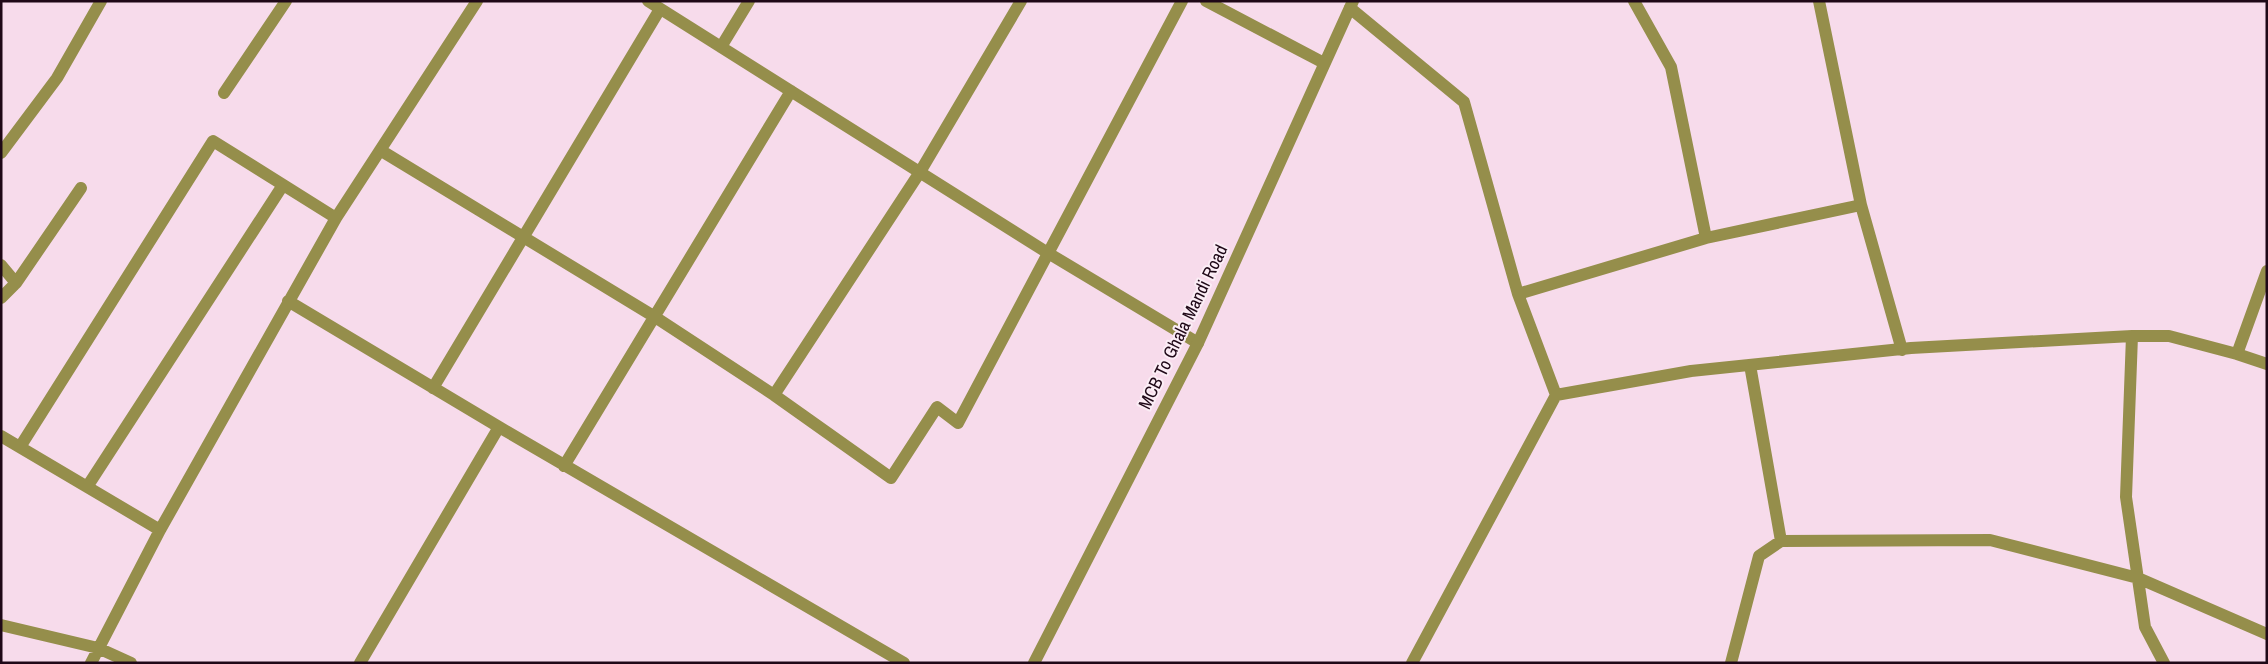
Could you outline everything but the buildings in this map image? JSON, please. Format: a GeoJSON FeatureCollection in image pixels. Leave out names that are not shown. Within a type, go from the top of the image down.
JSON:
{"type":"FeatureCollection","features":[{"type":"Feature","properties":{"kind":"street"},"geometry":{"type":"LineString","coordinates":[[1,153],[57,78],[101,1]]}},
{"type":"Feature","properties":{"kind":"street"},"geometry":{"type":"LineString","coordinates":[[224,93],[286,1]]}},
{"type":"Feature","properties":{"kind":"street"},"geometry":{"type":"LineString","coordinates":[[91,663],[160,530],[336,218],[477,1]]}},
{"type":"Feature","properties":{"kind":"street"},"geometry":{"type":"LineString","coordinates":[[648,1],[1048,253],[1198,343]]}},
{"type":"Feature","properties":{"kind":"street"},"geometry":{"type":"LineString","coordinates":[[721,47],[749,1]]}},
{"type":"Feature","properties":{"kind":"street"},"geometry":{"type":"LineString","coordinates":[[774,395],[920,172],[1021,1]]}},
{"type":"Feature","properties":{"kind":"street"},"geometry":{"type":"LineString","coordinates":[[380,150],[655,317],[774,395],[891,478],[937,407],[958,423],[1182,1]]}},
{"type":"Feature","properties":{"kind":"street"},"geometry":{"type":"LineString","coordinates":[[1206,1],[1324,63]]}},
{"type":"Feature","properties":{"kind":"street"},"geometry":{"type":"LineString","coordinates":[[1634,1],[1671,67],[1706,238]]}},
{"type":"Feature","properties":{"kind":"street"},"geometry":{"type":"LineString","coordinates":[[1819,1],[1861,205],[1902,350]]}},
{"type":"Feature","properties":{"kind":"street"},"geometry":{"type":"LineString","coordinates":[[1352,5],[1464,102],[1518,294],[1556,395],[1412,663]]}},
{"type":"Feature","properties":{"kind":"street","name":"MCB To Ghala Mandi Road"},"geometry":{"type":"LineString","coordinates":[[1034,663],[1198,343],[1352,5]]}},
{"type":"Feature","properties":{"kind":"street"},"geometry":{"type":"LineString","coordinates":[[433,388],[660,9]]}},
{"type":"Feature","properties":{"kind":"street"},"geometry":{"type":"LineString","coordinates":[[564,466],[791,91]]}},
{"type":"Feature","properties":{"kind":"street"},"geometry":{"type":"LineString","coordinates":[[20,447],[213,141],[336,218]]}},
{"type":"Feature","properties":{"kind":"street"},"geometry":{"type":"LineString","coordinates":[[88,487],[283,185]]}},
{"type":"Feature","properties":{"kind":"street"},"geometry":{"type":"LineString","coordinates":[[1,298],[16,283],[81,188]]}},
{"type":"Feature","properties":{"kind":"street"},"geometry":{"type":"LineString","coordinates":[[1518,294],[1706,238],[1861,205]]}},
{"type":"Feature","properties":{"kind":"street"},"geometry":{"type":"LineString","coordinates":[[1,265],[16,283]]}},
{"type":"Feature","properties":{"kind":"street"},"geometry":{"type":"LineString","coordinates":[[2237,354],[2267,271]]}},
{"type":"Feature","properties":{"kind":"street"},"geometry":{"type":"LineString","coordinates":[[288,301],[564,466],[904,663]]}},
{"type":"Feature","properties":{"kind":"street"},"geometry":{"type":"LineString","coordinates":[[1556,395],[1691,371],[1902,350],[2132,336],[2169,336],[2267,364]]}},
{"type":"Feature","properties":{"kind":"street"},"geometry":{"type":"LineString","coordinates":[[2132,336],[2126,497],[2145,627],[2164,663]]}},
{"type":"Feature","properties":{"kind":"street"},"geometry":{"type":"LineString","coordinates":[[1750,365],[1781,541]]}},
{"type":"Feature","properties":{"kind":"street"},"geometry":{"type":"LineString","coordinates":[[360,663],[499,427]]}},
{"type":"Feature","properties":{"kind":"street"},"geometry":{"type":"LineString","coordinates":[[1,436],[160,530]]}},
{"type":"Feature","properties":{"kind":"street"},"geometry":{"type":"LineString","coordinates":[[1731,663],[1759,556],[1781,541],[1990,540],[2138,578],[2267,634]]}},
{"type":"Feature","properties":{"kind":"street"},"geometry":{"type":"LineString","coordinates":[[1,625],[98,648],[130,663]]}}]}
